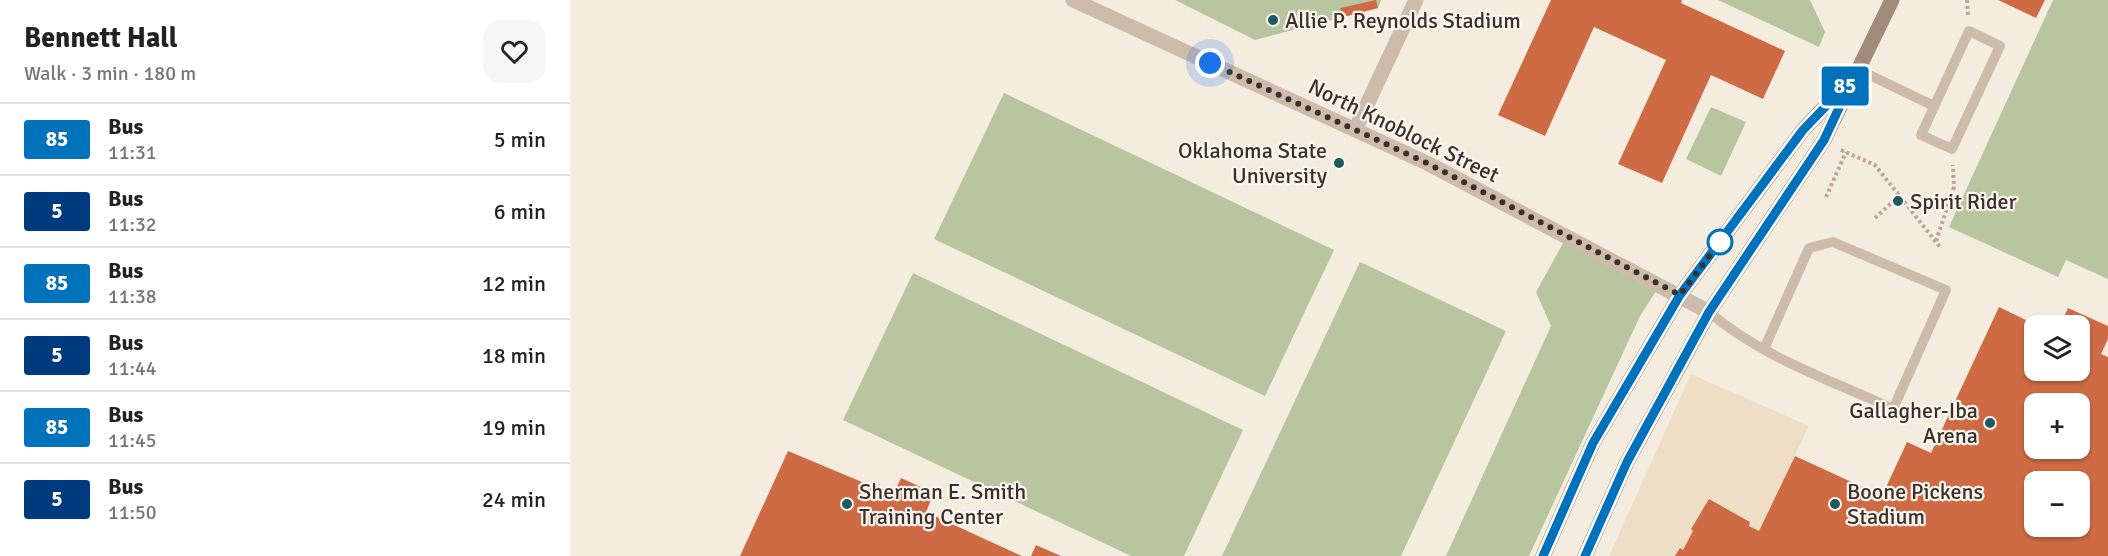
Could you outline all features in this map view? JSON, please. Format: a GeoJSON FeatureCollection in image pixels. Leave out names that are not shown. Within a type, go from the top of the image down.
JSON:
{"type":"FeatureCollection","features":[{"type":"Feature","properties":{"kind":"main road"},"geometry":{"type":"LineString","coordinates":[[1585,556],[1627,462],[1709,312],[1824,140],[1892,0]]}},
{"type":"Feature","properties":{"kind":"main road"},"geometry":{"type":"LineString","coordinates":[[1543,556],[1593,443],[1680,295],[1803,130],[1855,73]]}},
{"type":"Feature","properties":{"kind":"street","name":"North Knoblock Street"},"geometry":{"type":"LineString","coordinates":[[1073,0],[1427,163],[1709,312]]}},
{"type":"Feature","properties":{"kind":"street"},"geometry":{"type":"LineString","coordinates":[[1355,130],[1416,0]]}},
{"type":"Feature","properties":{"kind":"lane"},"geometry":{"type":"LineString","coordinates":[[1969,32],[2000,46],[1952,149],[1921,135],[1934,106],[1969,32]]}},
{"type":"Feature","properties":{"kind":"lane"},"geometry":{"type":"LineString","coordinates":[[1855,73],[1934,106]]}},
{"type":"Feature","properties":{"kind":"lane"},"geometry":{"type":"LineString","coordinates":[[1709,312],[1741,338],[1764,349],[1893,408],[1946,290],[1833,242],[1809,248],[1764,349]]}},
{"type":"Feature","properties":{"kind":"path"},"geometry":{"type":"LineString","coordinates":[[1936,242],[1954,187],[1952,149]]}},
{"type":"Feature","properties":{"kind":"path"},"geometry":{"type":"LineString","coordinates":[[1840,150],[1875,165],[1940,248]]}},
{"type":"Feature","properties":{"kind":"path"},"geometry":{"type":"LineString","coordinates":[[1826,197],[1846,152]]}},
{"type":"Feature","properties":{"kind":"path"},"geometry":{"type":"LineString","coordinates":[[1875,218],[1899,196]]}},
{"type":"Feature","properties":{"kind":"green space","name":"Allie P. Reynolds Stadium"},"geometry":{"type":"Polygon","coordinates":[[[1175,0],[1381,0],[1378,8],[1255,40],[1175,0]]]}},
{"type":"Feature","properties":{"kind":"green space"},"geometry":{"type":"Polygon","coordinates":[[[1718,0],[1810,0],[1825,32],[1819,47],[1718,0]]]}},
{"type":"Feature","properties":{"kind":"green space"},"geometry":{"type":"Polygon","coordinates":[[[2053,0],[2108,0],[2108,279],[2066,260],[2058,277],[1949,227],[2053,0]]]}},
{"type":"Feature","properties":{"kind":"green space"},"geometry":{"type":"Polygon","coordinates":[[[1004,93],[1334,250],[1265,396],[934,239],[1004,93]]]}},
{"type":"Feature","properties":{"kind":"green space"},"geometry":{"type":"Polygon","coordinates":[[[1711,107],[1746,122],[1721,176],[1686,159],[1711,107]]]}},
{"type":"Feature","properties":{"kind":"green space"},"geometry":{"type":"Polygon","coordinates":[[[1567,236],[1660,285],[1640,316],[1529,556],[1446,556],[1551,326],[1536,292],[1567,236]]]}},
{"type":"Feature","properties":{"kind":"green space"},"geometry":{"type":"Polygon","coordinates":[[[1360,262],[1506,331],[1401,556],[1222,556],[1360,262]]]}},
{"type":"Feature","properties":{"kind":"green space"},"geometry":{"type":"Polygon","coordinates":[[[913,273],[1243,430],[1184,556],[1131,556],[843,420],[913,273]]]}},
{"type":"Feature","properties":{"kind":"shaded area"},"geometry":{"type":"Polygon","coordinates":[[[1691,374],[1809,426],[1759,531],[1749,526],[1749,522],[1709,499],[1691,529],[1693,531],[1683,550],[1675,556],[1609,556],[1691,374]]]}},
{"type":"Feature","properties":{"kind":"building"},"geometry":{"type":"Polygon","coordinates":[[[1376,0],[1378,8],[1343,17],[1340,8],[1376,0]]]}},
{"type":"Feature","properties":{"kind":"building"},"geometry":{"type":"Polygon","coordinates":[[[1551,0],[1682,0],[1681,3],[1785,51],[1763,99],[1711,75],[1662,183],[1618,164],[1666,60],[1594,27],[1545,136],[1498,115],[1551,0]]]}},
{"type":"Feature","properties":{"kind":"building"},"geometry":{"type":"Polygon","coordinates":[[[1998,0],[2045,0],[2036,18],[1998,0]]]}},
{"type":"Feature","properties":{"kind":"building","name":"Gallagher-Iba Arena"},"geometry":{"type":"Polygon","coordinates":[[[1999,307],[2024,319],[2024,381],[2090,381],[2090,318],[2108,326],[2108,339],[2101,354],[2108,357],[2108,556],[1675,556],[1680,548],[1683,550],[1693,531],[1691,529],[1709,499],[1750,522],[1749,526],[1759,531],[1795,456],[1882,496],[1907,442],[1931,453],[1999,307]]]}},
{"type":"Feature","properties":{"kind":"building","name":"Gallagher-Iba Arena"},"geometry":{"type":"Polygon","coordinates":[[[2068,308],[2084,315],[2065,315],[2068,308]]]}},
{"type":"Feature","properties":{"kind":"building","name":"Sherman E. Smith Training Center"},"geometry":{"type":"Polygon","coordinates":[[[788,451],[893,495],[901,478],[934,493],[926,512],[1022,556],[740,556],[788,451]]]}},
{"type":"Feature","properties":{"kind":"building","name":"Sherman E. Smith Training Center"},"geometry":{"type":"Polygon","coordinates":[[[1036,545],[1061,556],[1031,556],[1036,545]]]}},
{"type":"Feature","properties":{"kind":"bus line","name":"85"},"geometry":{"type":"LineString","coordinates":[[1543,556],[1593,443],[1680,295],[1803,130],[1853,78],[1824,140],[1709,312],[1627,462],[1585,556]]}},
{"type":"Feature","properties":{"kind":"place","name":"Allie P. Reynolds Stadium"},"geometry":{"type":"Point","coordinates":[1273,20]}},
{"type":"Feature","properties":{"kind":"place","name":"Oklahoma State University"},"geometry":{"type":"Point","coordinates":[1339,163]}},
{"type":"Feature","properties":{"kind":"place","name":"Spirit Rider"},"geometry":{"type":"Point","coordinates":[1898,201]}},
{"type":"Feature","properties":{"kind":"place","name":"Gallagher-Iba Arena"},"geometry":{"type":"Point","coordinates":[1990,423]}},
{"type":"Feature","properties":{"kind":"place","name":"Sherman E. Smith Training Center"},"geometry":{"type":"Point","coordinates":[847,504]}},
{"type":"Feature","properties":{"kind":"place","name":"Boone Pickens Stadium"},"geometry":{"type":"Point","coordinates":[1835,504]}},
{"type":"Feature","properties":{"kind":"route"},"geometry":{"type":"LineString","coordinates":[[1210,63],[1427,163],[1680,295],[1720,242]]}}]}
